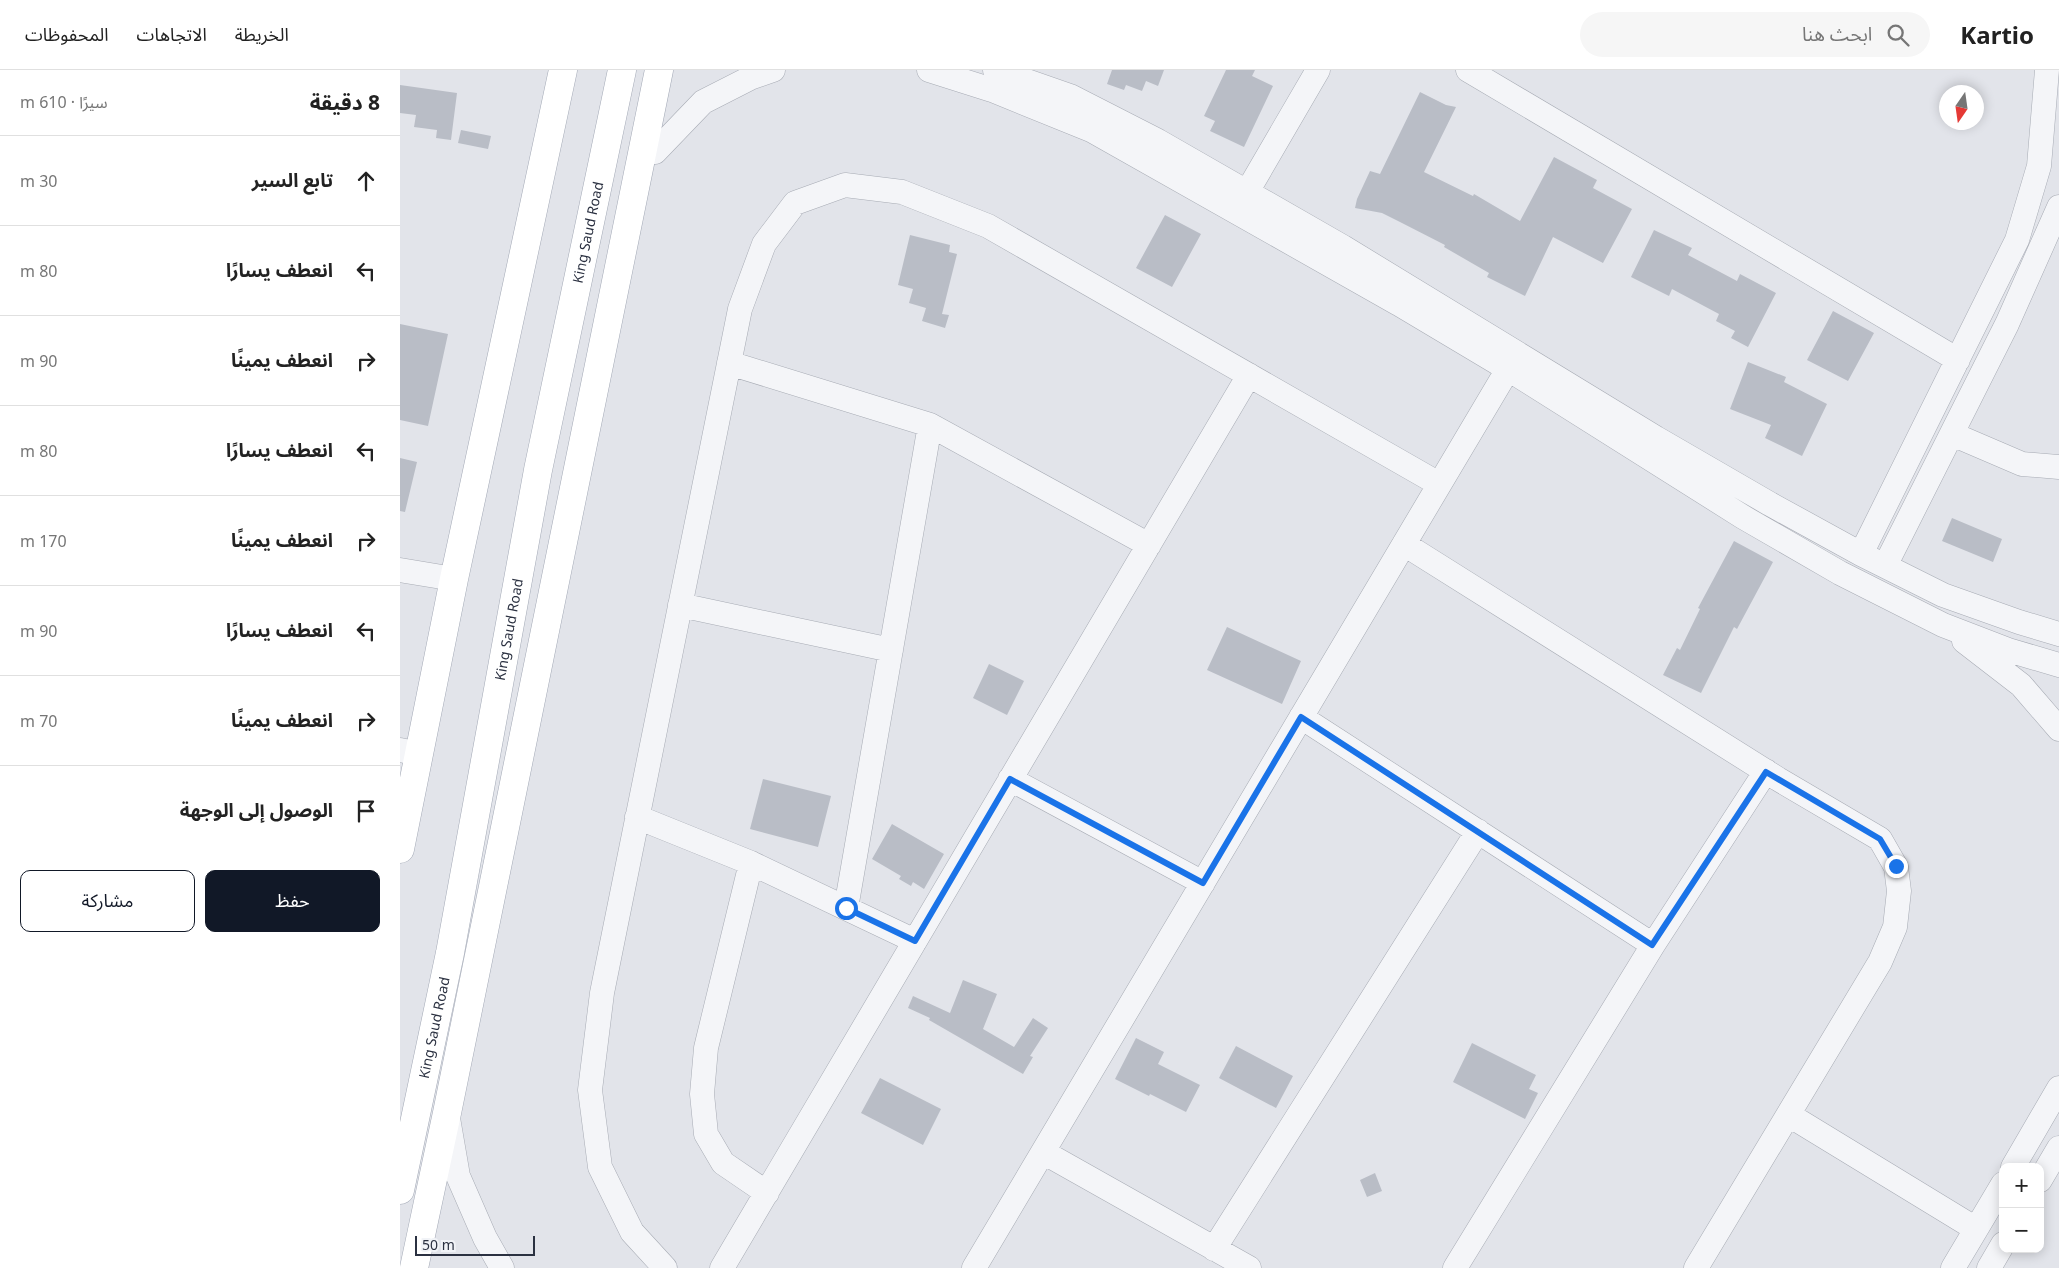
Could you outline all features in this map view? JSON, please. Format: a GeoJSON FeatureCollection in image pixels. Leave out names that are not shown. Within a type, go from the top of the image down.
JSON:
{"type":"FeatureCollection","features":[{"type":"Feature","properties":{"kind":"main road"},"geometry":{"type":"LineString","coordinates":[[401,838],[410,752],[454,579],[563,70]]}},
{"type":"Feature","properties":{"kind":"main road","name":"King Saud Road"},"geometry":{"type":"LineString","coordinates":[[400,1190],[450,953],[538,470],[622,70]]}},
{"type":"Feature","properties":{"kind":"main road"},"geometry":{"type":"LineString","coordinates":[[414,1268],[659,70]]}},
{"type":"Feature","properties":{"kind":"street"},"geometry":{"type":"LineString","coordinates":[[655,152],[703,102],[750,78],[773,70]]}},
{"type":"Feature","properties":{"kind":"street"},"geometry":{"type":"LineString","coordinates":[[929,70],[992,90],[1093,131],[1399,304],[1508,369],[1751,521],[1840,573],[1943,625],[2008,650],[2059,665]]}},
{"type":"Feature","properties":{"kind":"street"},"geometry":{"type":"LineString","coordinates":[[996,70],[1070,96],[1158,141],[1342,247],[1656,438],[1860,554],[1943,594],[2019,622],[2059,634]]}},
{"type":"Feature","properties":{"kind":"street"},"geometry":{"type":"LineString","coordinates":[[1468,70],[1958,360]]}},
{"type":"Feature","properties":{"kind":"street"},"geometry":{"type":"LineString","coordinates":[[1860,554],[1958,360],[2020,231],[2039,166],[2047,70]]}},
{"type":"Feature","properties":{"kind":"street"},"geometry":{"type":"LineString","coordinates":[[1247,192],[1314,71]]}},
{"type":"Feature","properties":{"kind":"street"},"geometry":{"type":"LineString","coordinates":[[665,1268],[632,1232],[600,1167],[590,1090],[602,993],[740,309],[764,244],[795,203],[845,185],[902,192],[988,226],[1439,484]]}},
{"type":"Feature","properties":{"kind":"street"},"geometry":{"type":"LineString","coordinates":[[1885,566],[2008,324],[2059,207]]}},
{"type":"Feature","properties":{"kind":"street"},"geometry":{"type":"LineString","coordinates":[[729,363],[930,425],[1149,545]]}},
{"type":"Feature","properties":{"kind":"street"},"geometry":{"type":"LineString","coordinates":[[974,1268],[1508,369]]}},
{"type":"Feature","properties":{"kind":"street"},"geometry":{"type":"LineString","coordinates":[[722,1268],[1248,375]]}},
{"type":"Feature","properties":{"kind":"street"},"geometry":{"type":"LineString","coordinates":[[846,908],[930,425]]}},
{"type":"Feature","properties":{"kind":"street"},"geometry":{"type":"LineString","coordinates":[[1952,434],[2022,464],[2059,467]]}},
{"type":"Feature","properties":{"kind":"street"},"geometry":{"type":"LineString","coordinates":[[1404,544],[1766,772],[1880,839],[1896,866],[1899,891],[1895,927],[1880,962],[1696,1268]]}},
{"type":"Feature","properties":{"kind":"street"},"geometry":{"type":"LineString","coordinates":[[400,570],[454,579]]}},
{"type":"Feature","properties":{"kind":"street"},"geometry":{"type":"LineString","coordinates":[[680,605],[891,650]]}},
{"type":"Feature","properties":{"kind":"street"},"geometry":{"type":"LineString","coordinates":[[2019,622],[2059,615]]}},
{"type":"Feature","properties":{"kind":"street"},"geometry":{"type":"LineString","coordinates":[[1943,625],[2021,685],[2059,729]]}},
{"type":"Feature","properties":{"kind":"street"},"geometry":{"type":"LineString","coordinates":[[1301,717],[1652,945]]}},
{"type":"Feature","properties":{"kind":"street"},"geometry":{"type":"LineString","coordinates":[[1456,1268],[1652,945],[1766,772]]}},
{"type":"Feature","properties":{"kind":"street"},"geometry":{"type":"LineString","coordinates":[[1010,779],[1203,883]]}},
{"type":"Feature","properties":{"kind":"street"},"geometry":{"type":"LineString","coordinates":[[637,818],[751,863],[915,941]]}},
{"type":"Feature","properties":{"kind":"street"},"geometry":{"type":"LineString","coordinates":[[1214,1248],[1478,831]]}},
{"type":"Feature","properties":{"kind":"street"},"geometry":{"type":"LineString","coordinates":[[751,863],[706,1048],[702,1094],[706,1134],[723,1163],[767,1193]]}},
{"type":"Feature","properties":{"kind":"street"},"geometry":{"type":"LineString","coordinates":[[2015,1163],[2059,1088]]}},
{"type":"Feature","properties":{"kind":"street"},"geometry":{"type":"LineString","coordinates":[[447,1114],[458,1176],[502,1268]]}},
{"type":"Feature","properties":{"kind":"street"},"geometry":{"type":"LineString","coordinates":[[1789,1115],[1976,1229]]}},
{"type":"Feature","properties":{"kind":"street"},"geometry":{"type":"LineString","coordinates":[[2044,1173],[2059,1149]]}},
{"type":"Feature","properties":{"kind":"street"},"geometry":{"type":"LineString","coordinates":[[1043,1152],[1248,1268]]}},
{"type":"Feature","properties":{"kind":"street"},"geometry":{"type":"LineString","coordinates":[[1953,1268],[1999,1191]]}},
{"type":"Feature","properties":{"kind":"street"},"geometry":{"type":"LineString","coordinates":[[1988,1268],[1999,1250]]}},
{"type":"Feature","properties":{"kind":"building"},"geometry":{"type":"Polygon","coordinates":[[[1112,70],[1164,70],[1158,86],[1146,81],[1142,91],[1126,85],[1124,90],[1107,84],[1112,70]]]}},
{"type":"Feature","properties":{"kind":"building"},"geometry":{"type":"Polygon","coordinates":[[[1226,70],[1255,70],[1252,76],[1273,86],[1244,147],[1210,131],[1215,121],[1204,116],[1226,70]]]}},
{"type":"Feature","properties":{"kind":"building"},"geometry":{"type":"Polygon","coordinates":[[[400,85],[457,93],[451,140],[436,138],[437,130],[414,127],[416,115],[400,113],[400,85]]]}},
{"type":"Feature","properties":{"kind":"building"},"geometry":{"type":"Polygon","coordinates":[[[1420,92],[1446,105],[1456,107],[1424,172],[1473,196],[1474,194],[1520,221],[1554,157],[1597,180],[1593,188],[1632,209],[1603,263],[1553,237],[1525,296],[1487,277],[1489,273],[1444,247],[1445,245],[1382,213],[1355,208],[1357,199],[1370,171],[1380,174],[1420,92]]]}},
{"type":"Feature","properties":{"kind":"building"},"geometry":{"type":"Polygon","coordinates":[[[461,130],[491,136],[488,149],[458,143],[461,130]]]}},
{"type":"Feature","properties":{"kind":"building"},"geometry":{"type":"Polygon","coordinates":[[[1165,215],[1201,234],[1172,287],[1136,268],[1165,215]]]}},
{"type":"Feature","properties":{"kind":"building"},"geometry":{"type":"Polygon","coordinates":[[[1654,230],[1692,248],[1688,255],[1737,281],[1740,274],[1776,293],[1748,347],[1731,338],[1735,331],[1716,321],[1719,314],[1672,289],[1669,296],[1631,277],[1654,230]]]}},
{"type":"Feature","properties":{"kind":"building"},"geometry":{"type":"Polygon","coordinates":[[[910,235],[950,245],[949,252],[957,254],[942,314],[949,315],[945,328],[922,321],[926,308],[909,303],[913,289],[898,285],[910,235]]]}},
{"type":"Feature","properties":{"kind":"building"},"geometry":{"type":"Polygon","coordinates":[[[1833,311],[1874,333],[1848,381],[1807,360],[1833,311]]]}},
{"type":"Feature","properties":{"kind":"building"},"geometry":{"type":"Polygon","coordinates":[[[400,324],[448,334],[428,426],[400,420],[400,324]]]}},
{"type":"Feature","properties":{"kind":"building"},"geometry":{"type":"Polygon","coordinates":[[[1748,362],[1786,377],[1784,382],[1827,404],[1802,456],[1765,438],[1771,425],[1730,409],[1748,362]]]}},
{"type":"Feature","properties":{"kind":"building"},"geometry":{"type":"Polygon","coordinates":[[[400,458],[417,462],[405,512],[400,511],[400,458]]]}},
{"type":"Feature","properties":{"kind":"building"},"geometry":{"type":"Polygon","coordinates":[[[1952,518],[2002,539],[1993,562],[1942,541],[1952,518]]]}},
{"type":"Feature","properties":{"kind":"building"},"geometry":{"type":"Polygon","coordinates":[[[1734,541],[1773,562],[1737,629],[1734,627],[1701,693],[1663,675],[1677,648],[1680,650],[1700,609],[1698,608],[1734,541]]]}},
{"type":"Feature","properties":{"kind":"building"},"geometry":{"type":"Polygon","coordinates":[[[1227,627],[1301,661],[1282,704],[1207,670],[1227,627]]]}},
{"type":"Feature","properties":{"kind":"building"},"geometry":{"type":"Polygon","coordinates":[[[989,664],[1024,681],[1007,715],[973,698],[989,664]]]}},
{"type":"Feature","properties":{"kind":"building"},"geometry":{"type":"Polygon","coordinates":[[[763,779],[831,796],[818,847],[750,829],[763,779]]]}},
{"type":"Feature","properties":{"kind":"building"},"geometry":{"type":"Polygon","coordinates":[[[892,824],[944,854],[924,889],[913,882],[911,886],[899,879],[901,876],[872,859],[892,824]]]}},
{"type":"Feature","properties":{"kind":"building"},"geometry":{"type":"Polygon","coordinates":[[[963,980],[997,994],[983,1029],[1014,1047],[1033,1018],[1048,1028],[1030,1056],[1033,1057],[1023,1074],[929,1020],[930,1018],[908,1008],[913,996],[950,1013],[963,980]]]}},
{"type":"Feature","properties":{"kind":"building"},"geometry":{"type":"Polygon","coordinates":[[[1136,1038],[1164,1052],[1158,1064],[1200,1085],[1186,1112],[1115,1079],[1136,1038]]]}},
{"type":"Feature","properties":{"kind":"building"},"geometry":{"type":"Polygon","coordinates":[[[1472,1043],[1536,1075],[1529,1089],[1538,1093],[1525,1119],[1453,1082],[1472,1043]]]}},
{"type":"Feature","properties":{"kind":"building"},"geometry":{"type":"Polygon","coordinates":[[[1236,1046],[1293,1076],[1276,1108],[1219,1078],[1236,1046]]]}},
{"type":"Feature","properties":{"kind":"building"},"geometry":{"type":"Polygon","coordinates":[[[880,1078],[941,1109],[923,1145],[861,1113],[880,1078]]]}},
{"type":"Feature","properties":{"kind":"building"},"geometry":{"type":"Polygon","coordinates":[[[1375,1173],[1382,1191],[1367,1197],[1360,1180],[1375,1173]]]}},
{"type":"Feature","properties":{"kind":"route"},"geometry":{"type":"LineString","coordinates":[[846,908],[915,941],[1010,779],[1203,883],[1301,717],[1652,945],[1766,772],[1880,839],[1896,866]]}}]}
